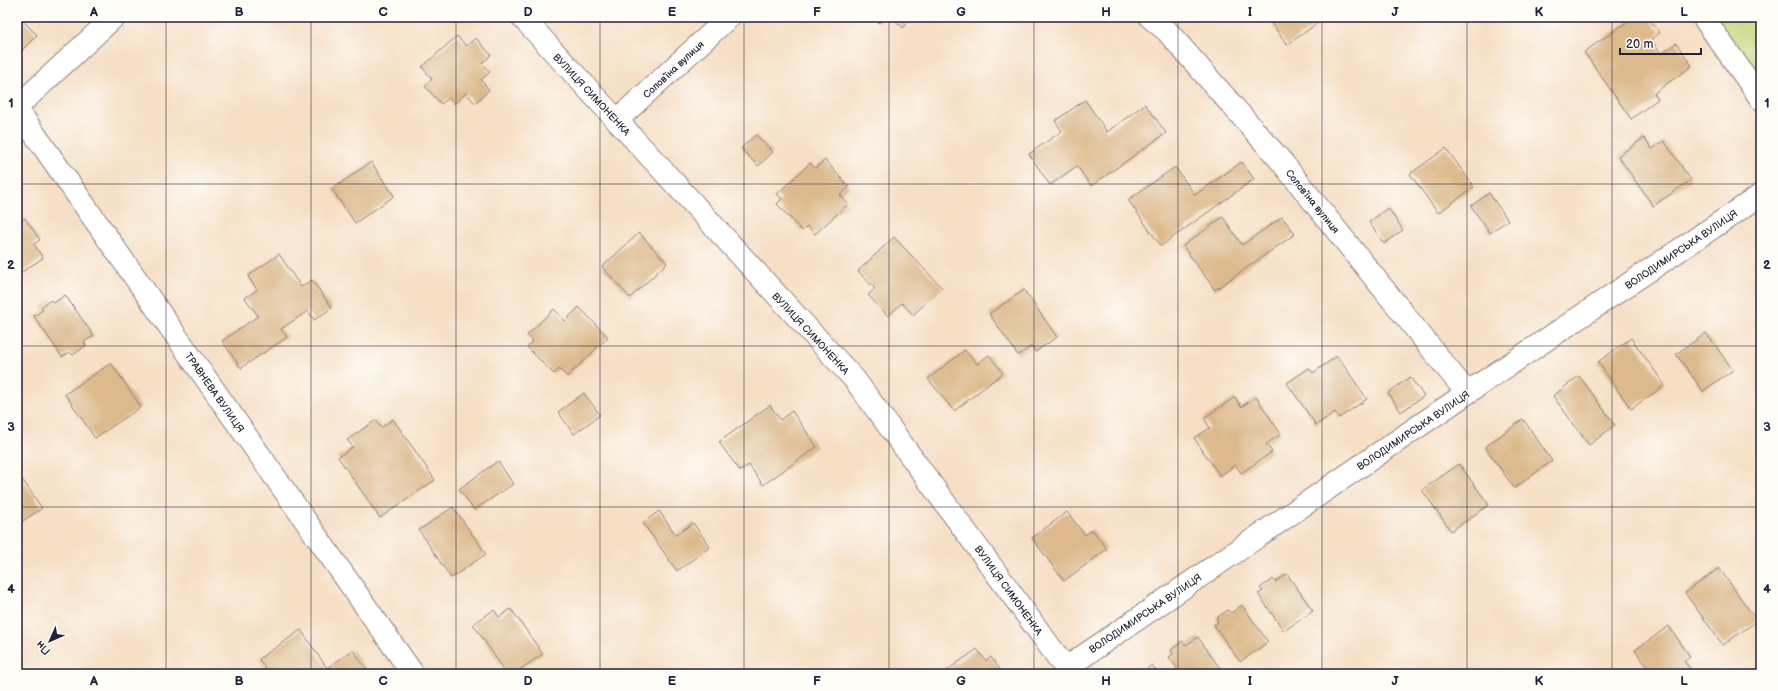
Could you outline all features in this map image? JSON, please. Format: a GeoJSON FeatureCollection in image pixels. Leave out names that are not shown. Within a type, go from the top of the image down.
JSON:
{"type":"FeatureCollection","features":[{"type":"Feature","properties":{"kind":"street"},"geometry":{"type":"LineString","coordinates":[[17,108],[114,17]]}},
{"type":"Feature","properties":{"kind":"street","name":"ВУЛИЦЯ СИМОНЕНКА"},"geometry":{"type":"LineString","coordinates":[[522,17],[855,380],[1068,671]]}},
{"type":"Feature","properties":{"kind":"street","name":"Соловʼїна вулиця"},"geometry":{"type":"LineString","coordinates":[[617,120],[729,17]]}},
{"type":"Feature","properties":{"kind":"street","name":"Соловʼїна вулиця"},"geometry":{"type":"LineString","coordinates":[[1150,17],[1166,31],[1282,161],[1467,393]]}},
{"type":"Feature","properties":{"kind":"street"},"geometry":{"type":"LineString","coordinates":[[1703,17],[1761,98]]}},
{"type":"Feature","properties":{"kind":"street","name":"ТРАВНЕВА ВУЛИЦЯ"},"geometry":{"type":"LineString","coordinates":[[17,108],[413,674]]}},
{"type":"Feature","properties":{"kind":"street","name":"ВОЛОДИМИРСЬКА ВУЛИЦЯ"},"geometry":{"type":"LineString","coordinates":[[1068,671],[1467,393],[1761,195]]}},
{"type":"Feature","properties":{"kind":"green space"},"geometry":{"type":"Polygon","coordinates":[[[1715,17],[1761,17],[1761,82],[1715,17]]]}},
{"type":"Feature","properties":{"kind":"building"},"geometry":{"type":"Polygon","coordinates":[[[17,17],[19,17],[37,35],[17,55],[17,17]]]}},
{"type":"Feature","properties":{"kind":"building"},"geometry":{"type":"Polygon","coordinates":[[[873,17],[885,17],[879,23],[873,17]]]}},
{"type":"Feature","properties":{"kind":"building"},"geometry":{"type":"Polygon","coordinates":[[[892,17],[914,17],[903,28],[892,17]]]}},
{"type":"Feature","properties":{"kind":"building"},"geometry":{"type":"Polygon","coordinates":[[[1267,17],[1326,17],[1287,45],[1267,17]]]}},
{"type":"Feature","properties":{"kind":"building"},"geometry":{"type":"Polygon","coordinates":[[[1634,17],[1648,17],[1660,33],[1651,39],[1661,54],[1676,43],[1692,66],[1654,93],[1658,99],[1631,119],[1584,52],[1634,17]]]}},
{"type":"Feature","properties":{"kind":"building"},"geometry":{"type":"Polygon","coordinates":[[[457,36],[466,46],[476,38],[491,55],[482,63],[490,72],[481,80],[489,90],[475,103],[466,93],[454,104],[449,98],[441,104],[425,86],[432,79],[422,67],[457,36]]]}},
{"type":"Feature","properties":{"kind":"building"},"geometry":{"type":"Polygon","coordinates":[[[1085,100],[1107,132],[1145,104],[1166,133],[1091,186],[1077,166],[1050,185],[1029,154],[1062,131],[1055,121],[1085,100]]]}},
{"type":"Feature","properties":{"kind":"building"},"geometry":{"type":"Polygon","coordinates":[[[756,135],[773,152],[758,166],[741,148],[756,135]]]}},
{"type":"Feature","properties":{"kind":"building"},"geometry":{"type":"Polygon","coordinates":[[[1644,138],[1652,149],[1664,141],[1691,180],[1653,206],[1618,156],[1644,138]]]}},
{"type":"Feature","properties":{"kind":"building"},"geometry":{"type":"Polygon","coordinates":[[[1446,148],[1474,187],[1438,213],[1410,174],[1446,148]]]}},
{"type":"Feature","properties":{"kind":"building"},"geometry":{"type":"Polygon","coordinates":[[[825,160],[849,187],[840,195],[848,204],[815,234],[807,226],[802,231],[777,204],[782,199],[777,194],[810,163],[815,168],[825,160]]]}},
{"type":"Feature","properties":{"kind":"building"},"geometry":{"type":"Polygon","coordinates":[[[371,162],[394,196],[355,223],[332,189],[371,162]]]}},
{"type":"Feature","properties":{"kind":"building"},"geometry":{"type":"Polygon","coordinates":[[[1242,162],[1254,179],[1161,246],[1128,200],[1175,167],[1195,195],[1242,162]]]}},
{"type":"Feature","properties":{"kind":"building"},"geometry":{"type":"Polygon","coordinates":[[[1489,193],[1508,220],[1490,233],[1471,206],[1489,193]]]}},
{"type":"Feature","properties":{"kind":"building"},"geometry":{"type":"Polygon","coordinates":[[[1388,208],[1403,230],[1384,244],[1369,222],[1388,208]]]}},
{"type":"Feature","properties":{"kind":"building"},"geometry":{"type":"Polygon","coordinates":[[[1223,217],[1242,245],[1282,217],[1295,234],[1215,290],[1183,246],[1223,217]]]}},
{"type":"Feature","properties":{"kind":"building"},"geometry":{"type":"Polygon","coordinates":[[[25,218],[40,240],[34,244],[43,258],[17,275],[17,220],[19,223],[25,218]]]}},
{"type":"Feature","properties":{"kind":"building"},"geometry":{"type":"Polygon","coordinates":[[[639,233],[667,263],[630,298],[602,267],[639,233]]]}},
{"type":"Feature","properties":{"kind":"building"},"geometry":{"type":"Polygon","coordinates":[[[894,237],[942,288],[913,315],[902,303],[888,316],[868,295],[875,289],[858,271],[894,237]]]}},
{"type":"Feature","properties":{"kind":"building"},"geometry":{"type":"Polygon","coordinates":[[[279,254],[301,287],[312,280],[332,308],[314,320],[308,311],[281,329],[287,337],[241,368],[222,341],[258,316],[245,298],[257,290],[248,276],[279,254]]]}},
{"type":"Feature","properties":{"kind":"building"},"geometry":{"type":"Polygon","coordinates":[[[1024,290],[1057,337],[1035,352],[1032,346],[1018,355],[989,314],[1024,290]]]}},
{"type":"Feature","properties":{"kind":"building"},"geometry":{"type":"Polygon","coordinates":[[[65,295],[94,336],[84,342],[86,346],[73,355],[70,352],[62,357],[34,316],[43,310],[41,307],[51,300],[54,303],[65,295]]]}},
{"type":"Feature","properties":{"kind":"building"},"geometry":{"type":"Polygon","coordinates":[[[579,307],[608,337],[567,377],[559,369],[554,374],[527,347],[533,341],[527,335],[554,309],[565,321],[579,307]]]}},
{"type":"Feature","properties":{"kind":"building"},"geometry":{"type":"Polygon","coordinates":[[[1706,333],[1733,370],[1703,391],[1676,354],[1706,333]]]}},
{"type":"Feature","properties":{"kind":"building"},"geometry":{"type":"Polygon","coordinates":[[[1631,338],[1665,385],[1631,409],[1598,362],[1631,338]]]}},
{"type":"Feature","properties":{"kind":"building"},"geometry":{"type":"Polygon","coordinates":[[[965,350],[977,364],[989,355],[1003,373],[954,411],[928,379],[965,350]]]}},
{"type":"Feature","properties":{"kind":"building"},"geometry":{"type":"Polygon","coordinates":[[[1337,356],[1367,399],[1339,418],[1335,412],[1316,425],[1287,383],[1309,368],[1313,373],[1337,356]]]}},
{"type":"Feature","properties":{"kind":"building"},"geometry":{"type":"Polygon","coordinates":[[[111,363],[141,407],[95,438],[65,394],[111,363]]]}},
{"type":"Feature","properties":{"kind":"building"},"geometry":{"type":"Polygon","coordinates":[[[1579,376],[1615,425],[1589,445],[1553,396],[1579,376]]]}},
{"type":"Feature","properties":{"kind":"building"},"geometry":{"type":"Polygon","coordinates":[[[1410,377],[1424,396],[1401,412],[1388,393],[1410,377]]]}},
{"type":"Feature","properties":{"kind":"building"},"geometry":{"type":"Polygon","coordinates":[[[584,393],[600,415],[574,434],[558,412],[584,393]]]}},
{"type":"Feature","properties":{"kind":"building"},"geometry":{"type":"Polygon","coordinates":[[[1235,397],[1241,407],[1256,397],[1281,434],[1266,444],[1272,452],[1241,473],[1235,465],[1220,476],[1194,438],[1210,428],[1204,418],[1235,397]]]}},
{"type":"Feature","properties":{"kind":"building"},"geometry":{"type":"Polygon","coordinates":[[[770,405],[780,420],[792,411],[817,447],[763,485],[749,465],[740,471],[719,442],[770,405]]]}},
{"type":"Feature","properties":{"kind":"building"},"geometry":{"type":"Polygon","coordinates":[[[393,419],[435,480],[380,518],[338,457],[353,447],[347,440],[376,420],[381,428],[393,419]]]}},
{"type":"Feature","properties":{"kind":"building"},"geometry":{"type":"Polygon","coordinates":[[[1523,419],[1552,461],[1514,488],[1485,447],[1523,419]]]}},
{"type":"Feature","properties":{"kind":"building"},"geometry":{"type":"Polygon","coordinates":[[[498,461],[513,484],[474,510],[459,489],[498,461]]]}},
{"type":"Feature","properties":{"kind":"building"},"geometry":{"type":"Polygon","coordinates":[[[1459,464],[1489,505],[1451,531],[1422,490],[1459,464]]]}},
{"type":"Feature","properties":{"kind":"building"},"geometry":{"type":"Polygon","coordinates":[[[17,472],[42,508],[17,525],[17,472]]]}},
{"type":"Feature","properties":{"kind":"building"},"geometry":{"type":"Polygon","coordinates":[[[453,507],[486,554],[451,578],[419,530],[453,507]]]}},
{"type":"Feature","properties":{"kind":"building"},"geometry":{"type":"Polygon","coordinates":[[[659,511],[676,535],[693,523],[710,547],[677,571],[643,523],[659,511]]]}},
{"type":"Feature","properties":{"kind":"building"},"geometry":{"type":"Polygon","coordinates":[[[1067,512],[1085,535],[1092,529],[1107,549],[1064,581],[1032,538],[1067,512]]]}},
{"type":"Feature","properties":{"kind":"building"},"geometry":{"type":"Polygon","coordinates":[[[1719,568],[1757,621],[1723,645],[1685,593],[1719,568]]]}},
{"type":"Feature","properties":{"kind":"building"},"geometry":{"type":"Polygon","coordinates":[[[1287,574],[1313,611],[1284,631],[1258,594],[1263,591],[1260,588],[1273,579],[1275,582],[1287,574]]]}},
{"type":"Feature","properties":{"kind":"building"},"geometry":{"type":"Polygon","coordinates":[[[1242,605],[1268,642],[1240,662],[1214,625],[1218,622],[1216,618],[1228,610],[1231,613],[1242,605]]]}},
{"type":"Feature","properties":{"kind":"building"},"geometry":{"type":"Polygon","coordinates":[[[511,609],[543,654],[513,674],[507,674],[473,624],[494,610],[499,617],[511,609]]]}},
{"type":"Feature","properties":{"kind":"building"},"geometry":{"type":"Polygon","coordinates":[[[1669,626],[1690,657],[1684,661],[1690,669],[1683,674],[1652,674],[1635,650],[1669,626]]]}},
{"type":"Feature","properties":{"kind":"building"},"geometry":{"type":"Polygon","coordinates":[[[301,630],[327,668],[353,650],[370,674],[269,674],[259,659],[301,630]]]}},
{"type":"Feature","properties":{"kind":"building"},"geometry":{"type":"Polygon","coordinates":[[[1198,637],[1224,674],[1181,674],[1169,657],[1173,654],[1171,650],[1183,641],[1186,645],[1198,637]]]}},
{"type":"Feature","properties":{"kind":"building"},"geometry":{"type":"Polygon","coordinates":[[[977,649],[986,661],[991,657],[1003,674],[942,674],[977,649]]]}},
{"type":"Feature","properties":{"kind":"building"},"geometry":{"type":"Polygon","coordinates":[[[1152,665],[1158,674],[1141,674],[1152,665]]]}},
{"type":"Feature","properties":{"kind":"building"},"geometry":{"type":"Polygon","coordinates":[[[681,669],[685,674],[674,674],[681,669]]]}},
{"type":"Feature","properties":{"kind":"building"},"geometry":{"type":"Polygon","coordinates":[[[1138,670],[1141,674],[1132,674],[1138,670]]]}},
{"type":"Feature","properties":{"kind":"building"},"geometry":{"type":"Polygon","coordinates":[[[1604,670],[1607,674],[1598,674],[1604,670]]]}}]}
